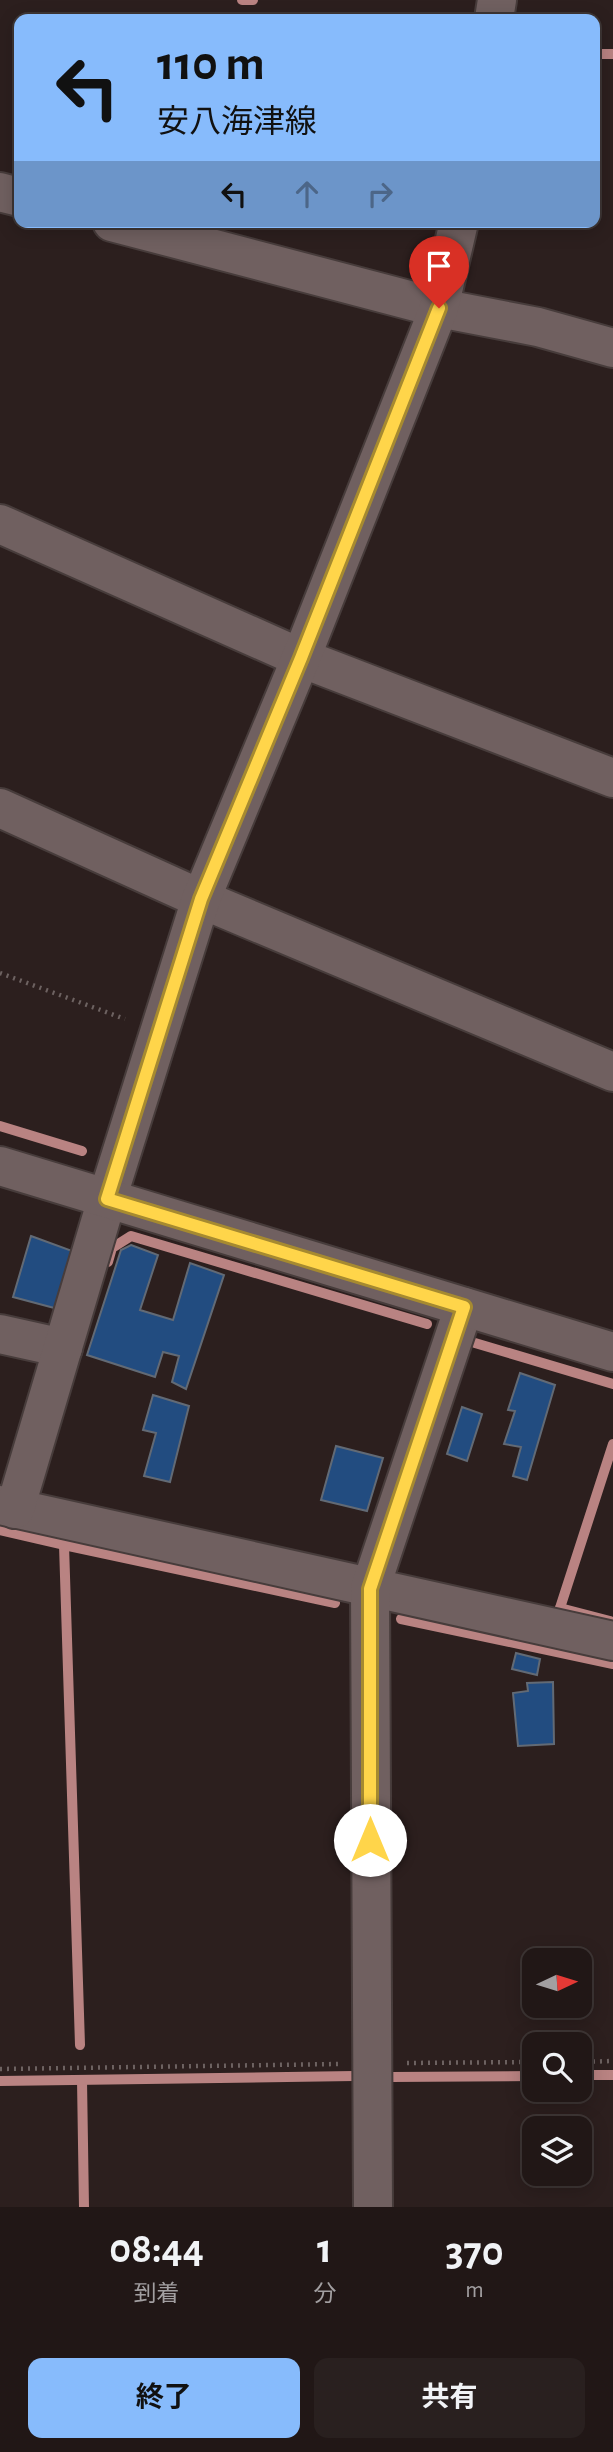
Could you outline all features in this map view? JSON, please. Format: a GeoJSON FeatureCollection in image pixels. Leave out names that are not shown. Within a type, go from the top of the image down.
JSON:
{"type":"FeatureCollection","features":[{"type":"Feature","properties":{"kind":"street"},"geometry":{"type":"LineString","coordinates":[[135,228],[439,308],[538,327],[613,348]]}},
{"type":"Feature","properties":{"kind":"street"},"geometry":{"type":"LineString","coordinates":[[458,228],[439,308],[301,658],[201,899],[63,1348],[8,1507],[613,1641]]}},
{"type":"Feature","properties":{"kind":"street"},"geometry":{"type":"LineString","coordinates":[[0,524],[301,658],[613,778]]}},
{"type":"Feature","properties":{"kind":"street"},"geometry":{"type":"LineString","coordinates":[[0,808],[201,899],[613,1072]]}},
{"type":"Feature","properties":{"kind":"street"},"geometry":{"type":"LineString","coordinates":[[0,1166],[613,1352]]}},
{"type":"Feature","properties":{"kind":"street"},"geometry":{"type":"LineString","coordinates":[[373,2207],[370,1589],[464,1307]]}},
{"type":"Feature","properties":{"kind":"street"},"geometry":{"type":"LineString","coordinates":[[0,1334],[63,1348]]}},
{"type":"Feature","properties":{"kind":"path"},"geometry":{"type":"LineString","coordinates":[[0,973],[159,1031]]}},
{"type":"Feature","properties":{"kind":"path"},"geometry":{"type":"LineString","coordinates":[[592,2062],[613,2061]]}},
{"type":"Feature","properties":{"kind":"path"},"geometry":{"type":"LineString","coordinates":[[0,2068],[522,2062]]}},
{"type":"Feature","properties":{"kind":"building"},"geometry":{"type":"Polygon","coordinates":[[[31,1236],[75,1252],[58,1309],[13,1297],[31,1236]]]}},
{"type":"Feature","properties":{"kind":"building"},"geometry":{"type":"Polygon","coordinates":[[[131,1245],[158,1255],[140,1310],[173,1320],[190,1263],[224,1275],[186,1389],[172,1382],[179,1356],[163,1352],[155,1377],[87,1355],[121,1250],[131,1245]]]}},
{"type":"Feature","properties":{"kind":"building"},"geometry":{"type":"Polygon","coordinates":[[[520,1373],[555,1385],[527,1480],[513,1476],[521,1447],[504,1444],[515,1411],[508,1410],[520,1373]]]}},
{"type":"Feature","properties":{"kind":"building"},"geometry":{"type":"Polygon","coordinates":[[[153,1395],[189,1406],[170,1482],[144,1476],[156,1433],[143,1430],[153,1395]]]}},
{"type":"Feature","properties":{"kind":"building"},"geometry":{"type":"Polygon","coordinates":[[[462,1407],[482,1414],[467,1461],[447,1454],[462,1407]]]}},
{"type":"Feature","properties":{"kind":"building"},"geometry":{"type":"Polygon","coordinates":[[[336,1446],[383,1458],[367,1511],[321,1500],[336,1446]]]}},
{"type":"Feature","properties":{"kind":"building"},"geometry":{"type":"Polygon","coordinates":[[[516,1653],[540,1659],[537,1675],[512,1669],[516,1653]]]}},
{"type":"Feature","properties":{"kind":"building"},"geometry":{"type":"Polygon","coordinates":[[[553,1682],[554,1744],[518,1746],[513,1693],[528,1691],[527,1683],[553,1682]]]}},
{"type":"Feature","properties":{"kind":"waterway"},"geometry":{"type":"LineString","coordinates":[[242,0],[253,0]]}},
{"type":"Feature","properties":{"kind":"waterway"},"geometry":{"type":"LineString","coordinates":[[600,54],[613,54]]}},
{"type":"Feature","properties":{"kind":"waterway"},"geometry":{"type":"LineString","coordinates":[[0,1126],[82,1151]]}},
{"type":"Feature","properties":{"kind":"waterway"},"geometry":{"type":"LineString","coordinates":[[108,1262],[112,1248],[131,1236],[427,1324]]}},
{"type":"Feature","properties":{"kind":"waterway"},"geometry":{"type":"LineString","coordinates":[[475,1343],[613,1384]]}},
{"type":"Feature","properties":{"kind":"waterway"},"geometry":{"type":"LineString","coordinates":[[559,1611],[613,1444]]}},
{"type":"Feature","properties":{"kind":"waterway"},"geometry":{"type":"LineString","coordinates":[[0,1530],[64,1545],[80,2045]]}},
{"type":"Feature","properties":{"kind":"waterway"},"geometry":{"type":"LineString","coordinates":[[64,1545],[335,1603]]}},
{"type":"Feature","properties":{"kind":"waterway"},"geometry":{"type":"LineString","coordinates":[[560,1608],[610,1621]]}},
{"type":"Feature","properties":{"kind":"waterway"},"geometry":{"type":"LineString","coordinates":[[401,1619],[613,1664]]}},
{"type":"Feature","properties":{"kind":"waterway"},"geometry":{"type":"LineString","coordinates":[[592,2075],[613,2075]]}},
{"type":"Feature","properties":{"kind":"waterway"},"geometry":{"type":"LineString","coordinates":[[0,2081],[354,2076]]}},
{"type":"Feature","properties":{"kind":"waterway"},"geometry":{"type":"LineString","coordinates":[[391,2077],[522,2076]]}},
{"type":"Feature","properties":{"kind":"waterway"},"geometry":{"type":"LineString","coordinates":[[82,2080],[84,2207]]}},
{"type":"Feature","properties":{"kind":"route"},"geometry":{"type":"LineString","coordinates":[[370,1840],[370,1589],[464,1307],[107,1199],[201,899],[301,658],[439,308]]}}]}
